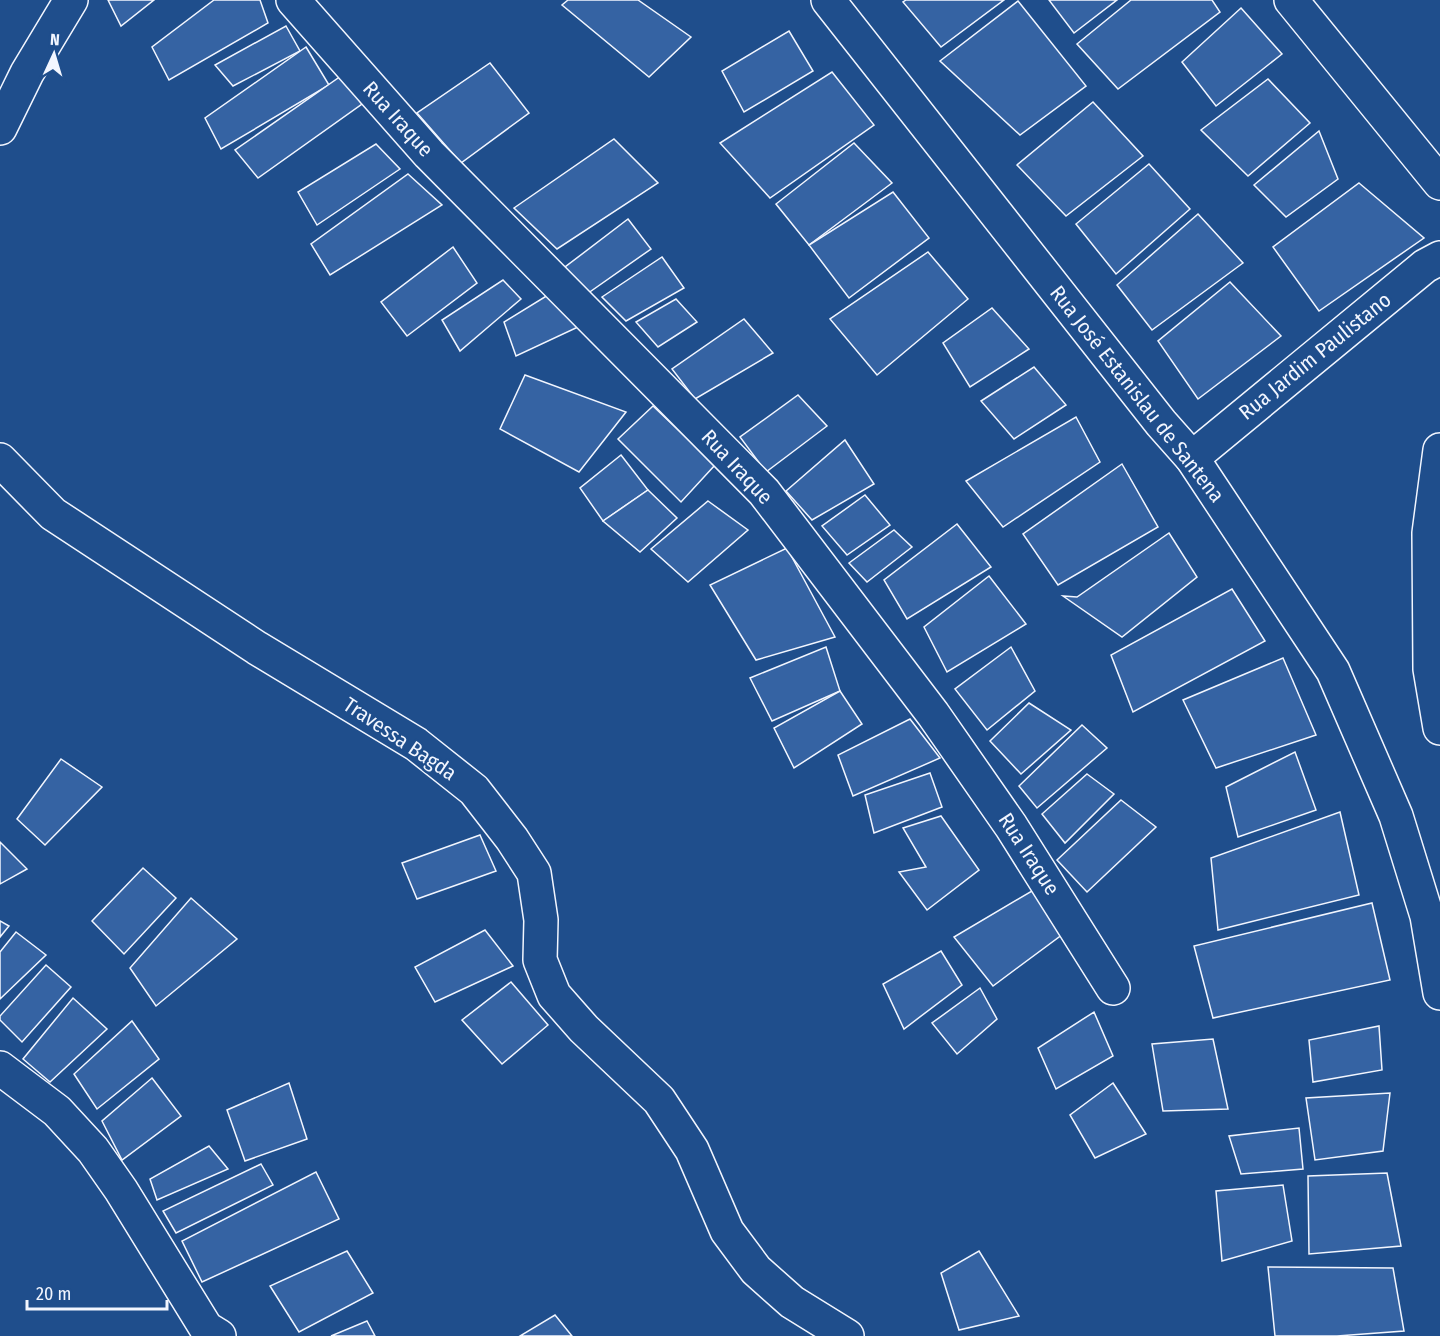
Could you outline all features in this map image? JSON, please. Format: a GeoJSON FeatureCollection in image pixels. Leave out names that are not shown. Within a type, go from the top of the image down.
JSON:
{"type":"FeatureCollection","features":[{"type":"Feature","properties":{"kind":"street"},"geometry":{"type":"LineString","coordinates":[[0,128],[27,73],[70,0]]}},
{"type":"Feature","properties":{"kind":"street","name":"Rua Iraque"},"geometry":{"type":"LineString","coordinates":[[293,0],[429,154],[764,492],[933,714],[1011,826],[1113,988]]}},
{"type":"Feature","properties":{"kind":"street","name":"Rua José Estanislau de Santena"},"geometry":{"type":"LineString","coordinates":[[828,0],[1154,414],[1192,458],[1333,671],[1396,816],[1427,916],[1440,993]]}},
{"type":"Feature","properties":{"kind":"street"},"geometry":{"type":"LineString","coordinates":[[1291,0],[1440,183]]}},
{"type":"Feature","properties":{"kind":"street","name":"Rua Jardim Paulistano"},"geometry":{"type":"LineString","coordinates":[[1192,458],[1425,266],[1440,258]]}},
{"type":"Feature","properties":{"kind":"street"},"geometry":{"type":"LineString","coordinates":[[1440,450],[1429,532],[1430,669],[1440,728]]}},
{"type":"Feature","properties":{"kind":"street","name":"Travessa Bagda"},"geometry":{"type":"LineString","coordinates":[[0,460],[53,514],[257,648],[416,744],[474,790],[512,839],[534,873],[542,920],[540,960],[554,995],[592,1037],[659,1100],[693,1150],[727,1231],[756,1270],[792,1302],[847,1336]]}},
{"type":"Feature","properties":{"kind":"street"},"geometry":{"type":"LineString","coordinates":[[3,1074],[57,1111],[93,1150],[121,1190],[209,1333]]}},
{"type":"Feature","properties":{"kind":"building"},"geometry":{"type":"Polygon","coordinates":[[[108,0],[154,0],[121,26],[108,0]]]}},
{"type":"Feature","properties":{"kind":"building"},"geometry":{"type":"Polygon","coordinates":[[[214,0],[260,0],[268,23],[169,80],[152,47],[214,0]]]}},
{"type":"Feature","properties":{"kind":"building"},"geometry":{"type":"Polygon","coordinates":[[[568,0],[638,0],[691,37],[649,77],[562,5],[568,0]]]}},
{"type":"Feature","properties":{"kind":"building"},"geometry":{"type":"Polygon","coordinates":[[[906,0],[1004,0],[941,47],[903,2],[906,0]]]}},
{"type":"Feature","properties":{"kind":"building"},"geometry":{"type":"Polygon","coordinates":[[[1049,0],[1117,0],[1074,33],[1049,0]]]}},
{"type":"Feature","properties":{"kind":"building"},"geometry":{"type":"Polygon","coordinates":[[[1131,0],[1212,0],[1220,12],[1118,89],[1077,44],[1131,0]]]}},
{"type":"Feature","properties":{"kind":"building"},"geometry":{"type":"Polygon","coordinates":[[[1018,1],[1086,86],[1020,135],[940,61],[1018,1]]]}},
{"type":"Feature","properties":{"kind":"building"},"geometry":{"type":"Polygon","coordinates":[[[1241,8],[1282,54],[1216,106],[1182,62],[1241,8]]]}},
{"type":"Feature","properties":{"kind":"building"},"geometry":{"type":"Polygon","coordinates":[[[286,26],[300,51],[233,86],[215,65],[286,26]]]}},
{"type":"Feature","properties":{"kind":"building"},"geometry":{"type":"Polygon","coordinates":[[[789,31],[813,71],[744,112],[722,71],[789,31]]]}},
{"type":"Feature","properties":{"kind":"building"},"geometry":{"type":"Polygon","coordinates":[[[306,47],[329,85],[221,149],[205,118],[306,47]]]}},
{"type":"Feature","properties":{"kind":"building"},"geometry":{"type":"Polygon","coordinates":[[[490,63],[529,113],[461,163],[417,113],[490,63]]]}},
{"type":"Feature","properties":{"kind":"building"},"geometry":{"type":"Polygon","coordinates":[[[832,72],[874,125],[770,198],[720,143],[832,72]]]}},
{"type":"Feature","properties":{"kind":"building"},"geometry":{"type":"Polygon","coordinates":[[[341,76],[362,104],[258,178],[235,150],[341,76]]]}},
{"type":"Feature","properties":{"kind":"building"},"geometry":{"type":"Polygon","coordinates":[[[1268,79],[1310,123],[1248,176],[1201,130],[1268,79]]]}},
{"type":"Feature","properties":{"kind":"building"},"geometry":{"type":"Polygon","coordinates":[[[1093,102],[1143,156],[1066,216],[1017,165],[1093,102]]]}},
{"type":"Feature","properties":{"kind":"building"},"geometry":{"type":"Polygon","coordinates":[[[1319,131],[1338,179],[1286,217],[1254,185],[1319,131]]]}},
{"type":"Feature","properties":{"kind":"building"},"geometry":{"type":"Polygon","coordinates":[[[614,139],[658,183],[557,249],[514,208],[614,139]]]}},
{"type":"Feature","properties":{"kind":"building"},"geometry":{"type":"Polygon","coordinates":[[[854,143],[892,183],[809,245],[776,204],[854,143]]]}},
{"type":"Feature","properties":{"kind":"building"},"geometry":{"type":"Polygon","coordinates":[[[376,144],[400,169],[317,225],[298,192],[376,144]]]}},
{"type":"Feature","properties":{"kind":"building"},"geometry":{"type":"Polygon","coordinates":[[[1149,164],[1190,209],[1116,274],[1076,224],[1149,164]]]}},
{"type":"Feature","properties":{"kind":"building"},"geometry":{"type":"Polygon","coordinates":[[[408,174],[442,205],[330,275],[311,244],[408,174]]]}},
{"type":"Feature","properties":{"kind":"building"},"geometry":{"type":"Polygon","coordinates":[[[1359,183],[1424,238],[1319,311],[1273,247],[1359,183]]]}},
{"type":"Feature","properties":{"kind":"building"},"geometry":{"type":"Polygon","coordinates":[[[893,192],[929,238],[849,298],[809,245],[893,192]]]}},
{"type":"Feature","properties":{"kind":"building"},"geometry":{"type":"Polygon","coordinates":[[[1198,214],[1243,263],[1152,330],[1117,285],[1198,214]]]}},
{"type":"Feature","properties":{"kind":"building"},"geometry":{"type":"Polygon","coordinates":[[[628,219],[651,249],[584,296],[565,267],[628,219]]]}},
{"type":"Feature","properties":{"kind":"building"},"geometry":{"type":"Polygon","coordinates":[[[453,247],[477,283],[407,336],[381,302],[453,247]]]}},
{"type":"Feature","properties":{"kind":"building"},"geometry":{"type":"Polygon","coordinates":[[[928,252],[968,299],[877,375],[830,319],[928,252]]]}},
{"type":"Feature","properties":{"kind":"building"},"geometry":{"type":"Polygon","coordinates":[[[662,257],[684,288],[626,321],[602,297],[662,257]]]}},
{"type":"Feature","properties":{"kind":"building"},"geometry":{"type":"Polygon","coordinates":[[[503,280],[521,299],[460,351],[442,320],[503,280]]]}},
{"type":"Feature","properties":{"kind":"building"},"geometry":{"type":"Polygon","coordinates":[[[1230,282],[1281,336],[1198,399],[1158,341],[1230,282]]]}},
{"type":"Feature","properties":{"kind":"building"},"geometry":{"type":"Polygon","coordinates":[[[548,295],[578,327],[516,356],[504,322],[548,295]]]}},
{"type":"Feature","properties":{"kind":"building"},"geometry":{"type":"Polygon","coordinates":[[[676,299],[697,322],[658,347],[636,322],[676,299]]]}},
{"type":"Feature","properties":{"kind":"building"},"geometry":{"type":"Polygon","coordinates":[[[992,308],[1029,349],[970,387],[943,343],[992,308]]]}},
{"type":"Feature","properties":{"kind":"building"},"geometry":{"type":"Polygon","coordinates":[[[744,319],[773,353],[695,399],[672,369],[744,319]]]}},
{"type":"Feature","properties":{"kind":"building"},"geometry":{"type":"Polygon","coordinates":[[[1034,367],[1066,405],[1014,439],[981,401],[1034,367]]]}},
{"type":"Feature","properties":{"kind":"building"},"geometry":{"type":"Polygon","coordinates":[[[525,375],[626,412],[579,472],[500,429],[525,375]]]}},
{"type":"Feature","properties":{"kind":"building"},"geometry":{"type":"Polygon","coordinates":[[[798,395],[827,426],[766,472],[740,437],[798,395]]]}},
{"type":"Feature","properties":{"kind":"building"},"geometry":{"type":"Polygon","coordinates":[[[653,406],[715,465],[681,502],[618,439],[653,406]]]}},
{"type":"Feature","properties":{"kind":"building"},"geometry":{"type":"Polygon","coordinates":[[[1076,417],[1100,462],[1003,527],[966,481],[1076,417]]]}},
{"type":"Feature","properties":{"kind":"building"},"geometry":{"type":"Polygon","coordinates":[[[845,440],[874,484],[812,520],[786,491],[845,440]]]}},
{"type":"Feature","properties":{"kind":"building"},"geometry":{"type":"Polygon","coordinates":[[[621,455],[648,490],[603,521],[580,488],[621,455]]]}},
{"type":"Feature","properties":{"kind":"building"},"geometry":{"type":"Polygon","coordinates":[[[1122,464],[1158,527],[1058,585],[1023,534],[1122,464]]]}},
{"type":"Feature","properties":{"kind":"building"},"geometry":{"type":"Polygon","coordinates":[[[648,490],[677,518],[640,552],[603,521],[648,490]]]}},
{"type":"Feature","properties":{"kind":"building"},"geometry":{"type":"Polygon","coordinates":[[[865,495],[890,525],[847,555],[822,526],[865,495]]]}},
{"type":"Feature","properties":{"kind":"building"},"geometry":{"type":"Polygon","coordinates":[[[708,501],[748,530],[688,582],[651,549],[708,501]]]}},
{"type":"Feature","properties":{"kind":"building"},"geometry":{"type":"Polygon","coordinates":[[[957,524],[991,567],[907,619],[884,580],[957,524]]]}},
{"type":"Feature","properties":{"kind":"building"},"geometry":{"type":"Polygon","coordinates":[[[894,530],[912,547],[867,582],[849,563],[894,530]]]}},
{"type":"Feature","properties":{"kind":"building"},"geometry":{"type":"Polygon","coordinates":[[[1169,533],[1197,577],[1122,637],[1063,596],[1077,597],[1169,533]]]}},
{"type":"Feature","properties":{"kind":"building"},"geometry":{"type":"Polygon","coordinates":[[[787,548],[835,637],[756,660],[710,585],[787,548]]]}},
{"type":"Feature","properties":{"kind":"building"},"geometry":{"type":"Polygon","coordinates":[[[989,576],[1026,624],[947,672],[924,627],[989,576]]]}},
{"type":"Feature","properties":{"kind":"building"},"geometry":{"type":"Polygon","coordinates":[[[1232,589],[1265,641],[1133,712],[1111,655],[1232,589]]]}},
{"type":"Feature","properties":{"kind":"building"},"geometry":{"type":"Polygon","coordinates":[[[826,647],[840,691],[772,721],[750,678],[826,647]]]}},
{"type":"Feature","properties":{"kind":"building"},"geometry":{"type":"Polygon","coordinates":[[[1011,647],[1035,691],[987,730],[955,689],[1011,647]]]}},
{"type":"Feature","properties":{"kind":"building"},"geometry":{"type":"Polygon","coordinates":[[[1283,658],[1316,735],[1216,768],[1183,700],[1283,658]]]}},
{"type":"Feature","properties":{"kind":"building"},"geometry":{"type":"Polygon","coordinates":[[[840,691],[862,724],[794,768],[774,728],[840,691]]]}},
{"type":"Feature","properties":{"kind":"building"},"geometry":{"type":"Polygon","coordinates":[[[1029,703],[1071,730],[1021,774],[990,741],[1029,703]]]}},
{"type":"Feature","properties":{"kind":"building"},"geometry":{"type":"Polygon","coordinates":[[[910,719],[940,758],[853,796],[838,755],[910,719]]]}},
{"type":"Feature","properties":{"kind":"building"},"geometry":{"type":"Polygon","coordinates":[[[1082,725],[1107,748],[1037,808],[1019,786],[1082,725]]]}},
{"type":"Feature","properties":{"kind":"building"},"geometry":{"type":"Polygon","coordinates":[[[1295,752],[1316,810],[1238,837],[1226,787],[1295,752]]]}},
{"type":"Feature","properties":{"kind":"building"},"geometry":{"type":"Polygon","coordinates":[[[61,759],[102,787],[45,845],[17,819],[61,759]]]}},
{"type":"Feature","properties":{"kind":"building"},"geometry":{"type":"Polygon","coordinates":[[[930,773],[942,807],[874,833],[865,795],[930,773]]]}},
{"type":"Feature","properties":{"kind":"building"},"geometry":{"type":"Polygon","coordinates":[[[1087,774],[1114,794],[1065,843],[1042,814],[1087,774]]]}},
{"type":"Feature","properties":{"kind":"building"},"geometry":{"type":"Polygon","coordinates":[[[1121,800],[1156,827],[1087,892],[1057,860],[1121,800]]]}},
{"type":"Feature","properties":{"kind":"building"},"geometry":{"type":"Polygon","coordinates":[[[1340,812],[1359,895],[1218,930],[1211,858],[1340,812]]]}},
{"type":"Feature","properties":{"kind":"building"},"geometry":{"type":"Polygon","coordinates":[[[941,816],[979,870],[927,910],[899,872],[926,867],[903,828],[941,816]]]}},
{"type":"Feature","properties":{"kind":"building"},"geometry":{"type":"Polygon","coordinates":[[[480,835],[496,871],[417,899],[402,863],[480,835]]]}},
{"type":"Feature","properties":{"kind":"building"},"geometry":{"type":"Polygon","coordinates":[[[0,842],[27,869],[0,884],[0,842]]]}},
{"type":"Feature","properties":{"kind":"building"},"geometry":{"type":"Polygon","coordinates":[[[143,868],[176,898],[124,954],[92,921],[143,868]]]}},
{"type":"Feature","properties":{"kind":"building"},"geometry":{"type":"Polygon","coordinates":[[[1037,888],[1063,934],[993,986],[954,937],[1037,888]]]}},
{"type":"Feature","properties":{"kind":"building"},"geometry":{"type":"Polygon","coordinates":[[[191,898],[237,939],[156,1006],[130,968],[191,898]]]}},
{"type":"Feature","properties":{"kind":"building"},"geometry":{"type":"Polygon","coordinates":[[[1372,903],[1390,980],[1213,1018],[1194,946],[1372,903]]]}},
{"type":"Feature","properties":{"kind":"building"},"geometry":{"type":"Polygon","coordinates":[[[0,921],[9,926],[0,937],[0,921]]]}},
{"type":"Feature","properties":{"kind":"building"},"geometry":{"type":"Polygon","coordinates":[[[485,930],[513,966],[435,1002],[415,967],[485,930]]]}},
{"type":"Feature","properties":{"kind":"building"},"geometry":{"type":"Polygon","coordinates":[[[16,932],[46,955],[0,999],[0,952],[16,932]]]}},
{"type":"Feature","properties":{"kind":"building"},"geometry":{"type":"Polygon","coordinates":[[[941,951],[962,985],[904,1029],[883,984],[941,951]]]}},
{"type":"Feature","properties":{"kind":"building"},"geometry":{"type":"Polygon","coordinates":[[[46,965],[71,987],[22,1042],[0,1020],[0,1016],[46,965]]]}},
{"type":"Feature","properties":{"kind":"building"},"geometry":{"type":"Polygon","coordinates":[[[511,982],[548,1025],[502,1064],[462,1020],[511,982]]]}},
{"type":"Feature","properties":{"kind":"building"},"geometry":{"type":"Polygon","coordinates":[[[980,988],[997,1019],[957,1054],[932,1023],[980,988]]]}},
{"type":"Feature","properties":{"kind":"building"},"geometry":{"type":"Polygon","coordinates":[[[73,998],[107,1029],[50,1082],[23,1059],[73,998]]]}},
{"type":"Feature","properties":{"kind":"building"},"geometry":{"type":"Polygon","coordinates":[[[1094,1012],[1113,1056],[1056,1089],[1038,1048],[1094,1012]]]}},
{"type":"Feature","properties":{"kind":"building"},"geometry":{"type":"Polygon","coordinates":[[[132,1021],[159,1059],[97,1109],[74,1074],[132,1021]]]}},
{"type":"Feature","properties":{"kind":"building"},"geometry":{"type":"Polygon","coordinates":[[[1379,1026],[1382,1070],[1313,1082],[1309,1040],[1379,1026]]]}},
{"type":"Feature","properties":{"kind":"building"},"geometry":{"type":"Polygon","coordinates":[[[1213,1039],[1228,1109],[1163,1111],[1152,1044],[1213,1039]]]}},
{"type":"Feature","properties":{"kind":"building"},"geometry":{"type":"Polygon","coordinates":[[[152,1078],[181,1116],[122,1160],[102,1121],[152,1078]]]}},
{"type":"Feature","properties":{"kind":"building"},"geometry":{"type":"Polygon","coordinates":[[[289,1083],[307,1139],[245,1161],[227,1110],[289,1083]]]}},
{"type":"Feature","properties":{"kind":"building"},"geometry":{"type":"Polygon","coordinates":[[[1113,1083],[1146,1134],[1095,1158],[1070,1115],[1113,1083]]]}},
{"type":"Feature","properties":{"kind":"building"},"geometry":{"type":"Polygon","coordinates":[[[1390,1093],[1383,1151],[1315,1160],[1306,1098],[1390,1093]]]}},
{"type":"Feature","properties":{"kind":"building"},"geometry":{"type":"Polygon","coordinates":[[[1299,1128],[1303,1169],[1241,1174],[1229,1136],[1299,1128]]]}},
{"type":"Feature","properties":{"kind":"building"},"geometry":{"type":"Polygon","coordinates":[[[209,1146],[228,1169],[157,1200],[150,1179],[209,1146]]]}},
{"type":"Feature","properties":{"kind":"building"},"geometry":{"type":"Polygon","coordinates":[[[261,1164],[273,1185],[176,1233],[163,1211],[261,1164]]]}},
{"type":"Feature","properties":{"kind":"building"},"geometry":{"type":"Polygon","coordinates":[[[316,1172],[339,1219],[202,1282],[182,1241],[316,1172]]]}},
{"type":"Feature","properties":{"kind":"building"},"geometry":{"type":"Polygon","coordinates":[[[1387,1173],[1401,1246],[1309,1254],[1308,1176],[1387,1173]]]}},
{"type":"Feature","properties":{"kind":"building"},"geometry":{"type":"Polygon","coordinates":[[[1283,1185],[1292,1241],[1222,1261],[1216,1191],[1283,1185]]]}},
{"type":"Feature","properties":{"kind":"building"},"geometry":{"type":"Polygon","coordinates":[[[347,1251],[373,1293],[299,1332],[270,1286],[347,1251]]]}},
{"type":"Feature","properties":{"kind":"building"},"geometry":{"type":"Polygon","coordinates":[[[979,1251],[1019,1316],[959,1330],[941,1273],[979,1251]]]}},
{"type":"Feature","properties":{"kind":"building"},"geometry":{"type":"Polygon","coordinates":[[[1268,1267],[1393,1268],[1404,1331],[1337,1336],[1275,1336],[1268,1267]]]}},
{"type":"Feature","properties":{"kind":"building"},"geometry":{"type":"Polygon","coordinates":[[[555,1315],[572,1336],[520,1336],[555,1315]]]}},
{"type":"Feature","properties":{"kind":"building"},"geometry":{"type":"Polygon","coordinates":[[[367,1321],[375,1336],[331,1336],[367,1321]]]}}]}
